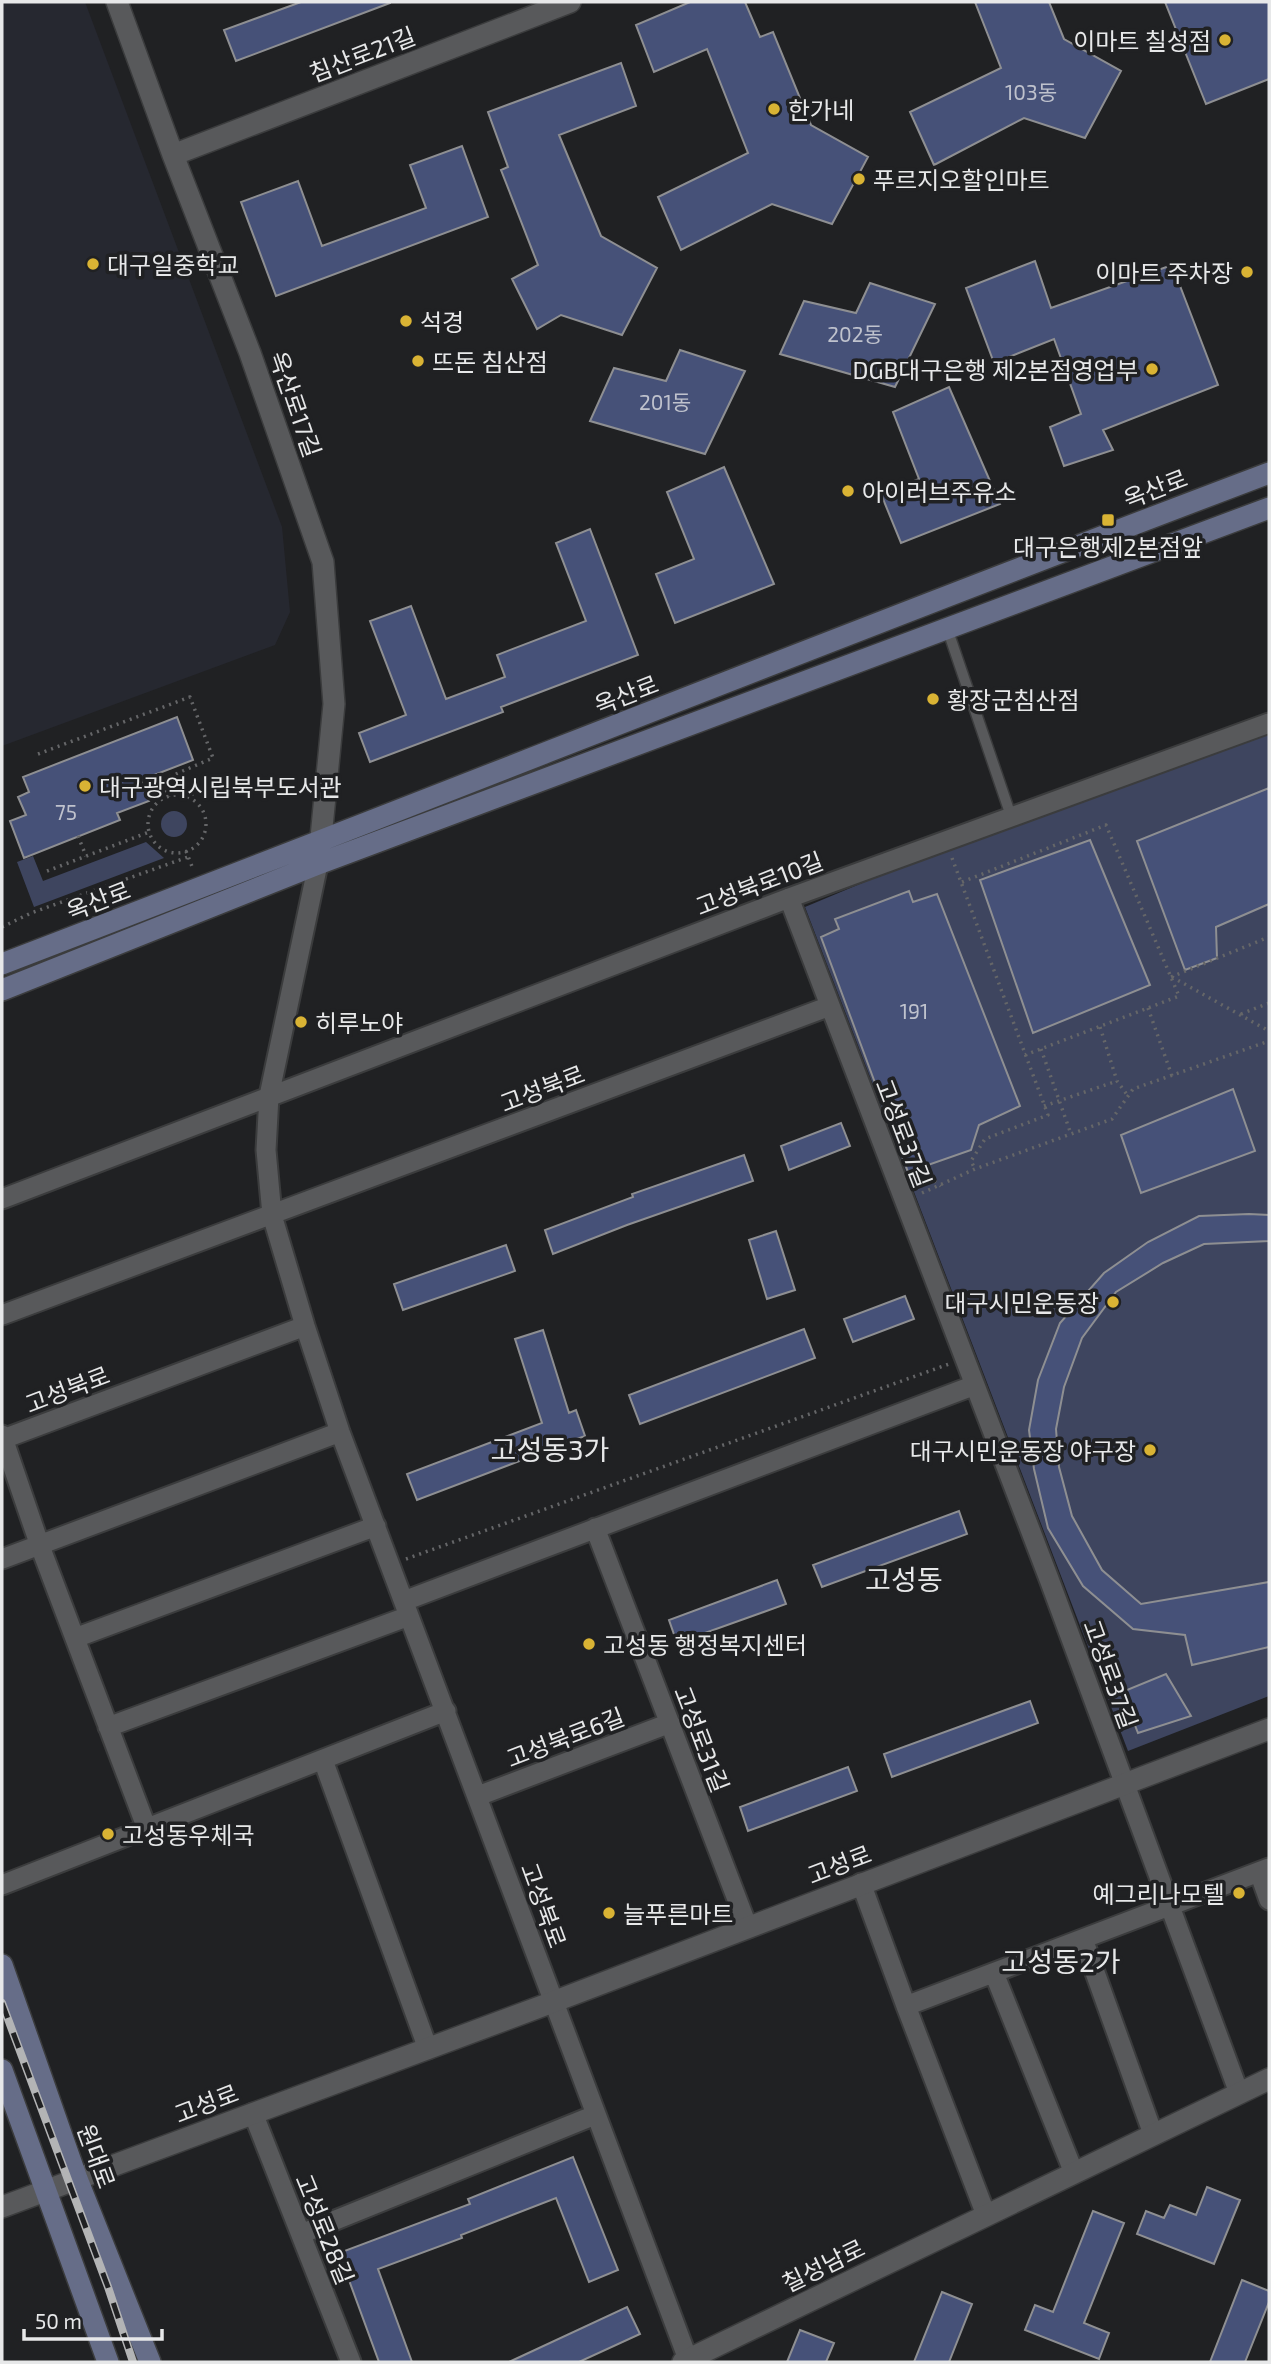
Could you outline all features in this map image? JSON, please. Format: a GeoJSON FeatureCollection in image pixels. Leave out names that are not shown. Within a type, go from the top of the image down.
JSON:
{"type":"FeatureCollection","features":[{"type":"Feature","properties":{"kind":"main road","name":"옥산로"},"geometry":{"type":"LineString","coordinates":[[2,964],[943,597],[1269,473]]}},
{"type":"Feature","properties":{"kind":"main road","name":"옥산로"},"geometry":{"type":"LineString","coordinates":[[2,990],[318,864],[1269,508]]}},
{"type":"Feature","properties":{"kind":"main road","name":"원대로"},"geometry":{"type":"LineString","coordinates":[[2,1965],[77,2179],[150,2362]]}},
{"type":"Feature","properties":{"kind":"main road"},"geometry":{"type":"LineString","coordinates":[[2,2070],[108,2362]]}},
{"type":"Feature","properties":{"kind":"street","name":"옥산로17길"},"geometry":{"type":"LineString","coordinates":[[117,2],[250,353],[323,562],[334,704],[318,864]]}},
{"type":"Feature","properties":{"kind":"street","name":"침산로21길"},"geometry":{"type":"LineString","coordinates":[[173,155],[570,2]]}},
{"type":"Feature","properties":{"kind":"street","name":"고성북로10길"},"geometry":{"type":"LineString","coordinates":[[269,1096],[789,898],[1269,723]]}},
{"type":"Feature","properties":{"kind":"street","name":"고성북로"},"geometry":{"type":"LineString","coordinates":[[318,864],[269,1096],[267,1150],[272,1216],[340,1432],[687,2362]]}},
{"type":"Feature","properties":{"kind":"street","name":"고성로37길"},"geometry":{"type":"LineString","coordinates":[[789,898],[1126,1785],[1168,1906]]}},
{"type":"Feature","properties":{"kind":"street","name":"고성북로"},"geometry":{"type":"LineString","coordinates":[[2,1315],[830,1006]]}},
{"type":"Feature","properties":{"kind":"street"},"geometry":{"type":"LineString","coordinates":[[2,1199],[269,1096]]}},
{"type":"Feature","properties":{"kind":"street","name":"고성북로"},"geometry":{"type":"LineString","coordinates":[[147,1829],[40,1546],[2,1437],[305,1326]]}},
{"type":"Feature","properties":{"kind":"street"},"geometry":{"type":"LineString","coordinates":[[108,1727],[406,1608],[596,1528],[975,1385]]}},
{"type":"Feature","properties":{"kind":"street"},"geometry":{"type":"LineString","coordinates":[[2,1559],[340,1432]]}},
{"type":"Feature","properties":{"kind":"street"},"geometry":{"type":"LineString","coordinates":[[75,1638],[376,1526]]}},
{"type":"Feature","properties":{"kind":"street","name":"고성로31길"},"geometry":{"type":"LineString","coordinates":[[596,1528],[748,1928]]}},
{"type":"Feature","properties":{"kind":"street"},"geometry":{"type":"LineString","coordinates":[[2,1885],[446,1711]]}},
{"type":"Feature","properties":{"kind":"street","name":"고성북로6길"},"geometry":{"type":"LineString","coordinates":[[478,1796],[670,1723]]}},
{"type":"Feature","properties":{"kind":"street","name":"고성로"},"geometry":{"type":"LineString","coordinates":[[2,2207],[553,2002],[1269,1729]]}},
{"type":"Feature","properties":{"kind":"street"},"geometry":{"type":"LineString","coordinates":[[323,1760],[428,2049]]}},
{"type":"Feature","properties":{"kind":"street"},"geometry":{"type":"LineString","coordinates":[[906,2006],[1264,1870],[1269,1900]]}},
{"type":"Feature","properties":{"kind":"street"},"geometry":{"type":"LineString","coordinates":[[861,1883],[986,2215]]}},
{"type":"Feature","properties":{"kind":"street"},"geometry":{"type":"LineString","coordinates":[[1168,1906],[1239,2093]]}},
{"type":"Feature","properties":{"kind":"street"},"geometry":{"type":"LineString","coordinates":[[1083,1939],[1153,2134]]}},
{"type":"Feature","properties":{"kind":"street"},"geometry":{"type":"LineString","coordinates":[[994,1973],[1074,2173]]}},
{"type":"Feature","properties":{"kind":"street","name":"칠성남로"},"geometry":{"type":"LineString","coordinates":[[687,2362],[1269,2079]]}},
{"type":"Feature","properties":{"kind":"street","name":"고성로28길"},"geometry":{"type":"LineString","coordinates":[[253,2113],[351,2362]]}},
{"type":"Feature","properties":{"kind":"street"},"geometry":{"type":"LineString","coordinates":[[300,2234],[595,2115]]}},
{"type":"Feature","properties":{"kind":"lane"},"geometry":{"type":"LineString","coordinates":[[947,628],[1011,816]]}},
{"type":"Feature","properties":{"kind":"path"},"geometry":{"type":"LineString","coordinates":[[38,754],[190,697],[213,758],[162,780],[169,797]]}},
{"type":"Feature","properties":{"kind":"path"},"geometry":{"type":"LineString","coordinates":[[186,797],[198,805],[205,822],[201,840],[186,851],[168,851],[153,841],[149,832],[150,813],[155,804],[169,797],[186,797],[215,785]]}},
{"type":"Feature","properties":{"kind":"path"},"geometry":{"type":"LineString","coordinates":[[962,882],[1106,825],[1179,996],[1025,1055]]}},
{"type":"Feature","properties":{"kind":"path"},"geometry":{"type":"LineString","coordinates":[[47,871],[149,832]]}},
{"type":"Feature","properties":{"kind":"path"},"geometry":{"type":"LineString","coordinates":[[78,836],[86,856]]}},
{"type":"Feature","properties":{"kind":"path"},"geometry":{"type":"LineString","coordinates":[[945,840],[1048,1115],[985,1139],[971,1161],[975,1169]]}},
{"type":"Feature","properties":{"kind":"path"},"geometry":{"type":"LineString","coordinates":[[2,927],[31,913],[188,858]]}},
{"type":"Feature","properties":{"kind":"path"},"geometry":{"type":"LineString","coordinates":[[1171,976],[1269,937]]}},
{"type":"Feature","properties":{"kind":"path"},"geometry":{"type":"LineString","coordinates":[[1171,976],[1269,1031]]}},
{"type":"Feature","properties":{"kind":"path"},"geometry":{"type":"LineString","coordinates":[[1241,1014],[1269,1003]]}},
{"type":"Feature","properties":{"kind":"path"},"geometry":{"type":"LineString","coordinates":[[1148,1008],[1172,1076]]}},
{"type":"Feature","properties":{"kind":"path"},"geometry":{"type":"LineString","coordinates":[[1100,1027],[1117,1081],[1128,1096]]}},
{"type":"Feature","properties":{"kind":"path"},"geometry":{"type":"LineString","coordinates":[[904,1201],[975,1169],[1112,1119],[1133,1089],[1269,1041]]}},
{"type":"Feature","properties":{"kind":"path"},"geometry":{"type":"LineString","coordinates":[[1041,1049],[1071,1134]]}},
{"type":"Feature","properties":{"kind":"path"},"geometry":{"type":"LineString","coordinates":[[1044,1106],[1117,1081]]}},
{"type":"Feature","properties":{"kind":"path"},"geometry":{"type":"LineString","coordinates":[[918,1168],[941,1185]]}},
{"type":"Feature","properties":{"kind":"path"},"geometry":{"type":"LineString","coordinates":[[390,1565],[964,1358]]}},
{"type":"Feature","properties":{"kind":"shaded area","name":"대구일중학교"},"geometry":{"type":"Polygon","coordinates":[[[2,2],[85,2],[282,527],[290,612],[275,645],[2,746],[2,2]]]}},
{"type":"Feature","properties":{"kind":"shaded area","name":"대구시민운동장"},"geometry":{"type":"Polygon","coordinates":[[[1269,727],[1269,1696],[1128,1751],[805,907],[960,842],[1269,727]]]}},
{"type":"Feature","properties":{"kind":"shaded area"},"geometry":{"type":"Polygon","coordinates":[[[174,811],[183,815],[187,824],[183,833],[174,837],[165,833],[161,824],[165,815],[174,811]]]}},
{"type":"Feature","properties":{"kind":"shaded area"},"geometry":{"type":"Polygon","coordinates":[[[146,842],[164,858],[34,907],[17,862],[33,856],[43,881],[146,842]]]}},
{"type":"Feature","properties":{"kind":"building"},"geometry":{"type":"Polygon","coordinates":[[[301,2],[390,3],[236,61],[224,30],[301,2]]]}},
{"type":"Feature","properties":{"kind":"building"},"geometry":{"type":"Polygon","coordinates":[[[690,2],[745,2],[760,37],[773,32],[811,125],[868,157],[832,224],[772,204],[681,250],[658,197],[748,153],[707,49],[654,72],[636,25],[690,2]]]}},
{"type":"Feature","properties":{"kind":"building"},"geometry":{"type":"Polygon","coordinates":[[[975,2],[1049,2],[1064,39],[1121,71],[1085,138],[1024,118],[934,165],[910,112],[1001,68],[975,2]]]}},
{"type":"Feature","properties":{"kind":"building","name":"이마트 칠성점"},"geometry":{"type":"Polygon","coordinates":[[[1165,2],[1269,2],[1269,79],[1206,104],[1165,2]]]}},
{"type":"Feature","properties":{"kind":"building"},"geometry":{"type":"Polygon","coordinates":[[[621,63],[636,106],[559,135],[601,236],[657,268],[622,335],[561,315],[537,329],[512,279],[538,265],[501,170],[508,167],[488,112],[621,63]]]}},
{"type":"Feature","properties":{"kind":"building"},"geometry":{"type":"Polygon","coordinates":[[[462,146],[488,217],[276,296],[241,202],[298,181],[322,246],[426,208],[410,165],[462,146]]]}},
{"type":"Feature","properties":{"kind":"building"},"geometry":{"type":"Polygon","coordinates":[[[1035,261],[1051,308],[1172,265],[1218,385],[1103,430],[1113,450],[1064,466],[1050,427],[1081,414],[1054,339],[994,363],[966,288],[1035,261]]]}},
{"type":"Feature","properties":{"kind":"building"},"geometry":{"type":"Polygon","coordinates":[[[870,283],[935,304],[895,387],[780,354],[804,301],[856,313],[870,283]]]}},
{"type":"Feature","properties":{"kind":"building"},"geometry":{"type":"Polygon","coordinates":[[[680,350],[745,371],[705,454],[590,421],[614,368],[666,381],[680,350]]]}},
{"type":"Feature","properties":{"kind":"building"},"geometry":{"type":"Polygon","coordinates":[[[949,387],[1000,504],[901,543],[881,494],[919,479],[893,412],[949,387]]]}},
{"type":"Feature","properties":{"kind":"building"},"geometry":{"type":"Polygon","coordinates":[[[724,467],[774,584],[675,623],[656,574],[694,559],[667,492],[724,467]]]}},
{"type":"Feature","properties":{"kind":"building"},"geometry":{"type":"Polygon","coordinates":[[[590,529],[638,655],[501,707],[503,712],[370,762],[359,733],[406,715],[370,621],[411,606],[446,699],[505,677],[497,655],[586,621],[556,543],[590,529]]]}},
{"type":"Feature","properties":{"kind":"building","name":"대구광역시립북부도서관"},"geometry":{"type":"Polygon","coordinates":[[[177,717],[193,760],[141,780],[149,801],[117,813],[120,820],[24,858],[10,821],[26,815],[18,797],[29,792],[23,777],[177,717]]]}},
{"type":"Feature","properties":{"kind":"building"},"geometry":{"type":"Polygon","coordinates":[[[1269,788],[1269,904],[1216,927],[1217,958],[1185,970],[1137,841],[1269,788]]]}},
{"type":"Feature","properties":{"kind":"building"},"geometry":{"type":"Polygon","coordinates":[[[1090,840],[1150,985],[1033,1033],[980,880],[1090,840]]]}},
{"type":"Feature","properties":{"kind":"building"},"geometry":{"type":"Polygon","coordinates":[[[909,891],[913,902],[937,894],[1020,1106],[979,1125],[971,1150],[908,1172],[821,937],[839,929],[835,919],[909,891]]]}},
{"type":"Feature","properties":{"kind":"building"},"geometry":{"type":"Polygon","coordinates":[[[1233,1089],[1255,1151],[1141,1193],[1121,1135],[1233,1089]]]}},
{"type":"Feature","properties":{"kind":"building"},"geometry":{"type":"Polygon","coordinates":[[[841,1123],[850,1146],[789,1170],[781,1146],[841,1123]]]}},
{"type":"Feature","properties":{"kind":"building"},"geometry":{"type":"Polygon","coordinates":[[[744,1155],[753,1181],[553,1254],[545,1230],[633,1197],[632,1194],[744,1155]]]}},
{"type":"Feature","properties":{"kind":"building"},"geometry":{"type":"Polygon","coordinates":[[[1269,1215],[1269,1241],[1204,1244],[1163,1263],[1116,1292],[1082,1338],[1064,1387],[1056,1429],[1059,1467],[1072,1516],[1102,1570],[1141,1604],[1269,1582],[1269,1647],[1192,1665],[1185,1635],[1133,1629],[1083,1586],[1048,1528],[1034,1469],[1029,1430],[1038,1380],[1060,1323],[1104,1273],[1148,1242],[1199,1216],[1269,1215]]]}},
{"type":"Feature","properties":{"kind":"building"},"geometry":{"type":"Polygon","coordinates":[[[776,1231],[795,1290],[767,1299],[749,1240],[776,1231]]]}},
{"type":"Feature","properties":{"kind":"building"},"geometry":{"type":"Polygon","coordinates":[[[506,1245],[515,1271],[403,1310],[394,1284],[506,1245]]]}},
{"type":"Feature","properties":{"kind":"building"},"geometry":{"type":"Polygon","coordinates":[[[905,1296],[914,1319],[853,1342],[844,1319],[905,1296]]]}},
{"type":"Feature","properties":{"kind":"building"},"geometry":{"type":"Polygon","coordinates":[[[804,1329],[815,1358],[640,1424],[629,1395],[804,1329]]]}},
{"type":"Feature","properties":{"kind":"building"},"geometry":{"type":"Polygon","coordinates":[[[543,1330],[569,1413],[576,1410],[585,1436],[417,1500],[407,1474],[542,1423],[515,1339],[543,1330]]]}},
{"type":"Feature","properties":{"kind":"building"},"geometry":{"type":"Polygon","coordinates":[[[959,1511],[967,1534],[822,1587],[813,1565],[959,1511]]]}},
{"type":"Feature","properties":{"kind":"building"},"geometry":{"type":"Polygon","coordinates":[[[777,1580],[786,1604],[677,1643],[669,1620],[777,1580]]]}},
{"type":"Feature","properties":{"kind":"building"},"geometry":{"type":"Polygon","coordinates":[[[1166,1674],[1191,1716],[1138,1733],[1122,1692],[1166,1674]]]}},
{"type":"Feature","properties":{"kind":"building"},"geometry":{"type":"Polygon","coordinates":[[[1030,1701],[1038,1723],[892,1777],[884,1754],[1030,1701]]]}},
{"type":"Feature","properties":{"kind":"building"},"geometry":{"type":"Polygon","coordinates":[[[848,1767],[857,1791],[748,1831],[740,1807],[848,1767]]]}},
{"type":"Feature","properties":{"kind":"building"},"geometry":{"type":"Polygon","coordinates":[[[573,2157],[618,2270],[589,2282],[556,2198],[461,2235],[462,2238],[378,2269],[412,2362],[379,2362],[339,2253],[470,2204],[468,2199],[573,2157]]]}},
{"type":"Feature","properties":{"kind":"building"},"geometry":{"type":"Polygon","coordinates":[[[1207,2187],[1240,2200],[1214,2264],[1137,2234],[1146,2211],[1164,2218],[1170,2205],[1196,2215],[1207,2187]]]}},
{"type":"Feature","properties":{"kind":"building"},"geometry":{"type":"Polygon","coordinates":[[[1093,2211],[1124,2223],[1084,2323],[1109,2333],[1099,2359],[1025,2330],[1035,2305],[1053,2312],[1093,2211]]]}},
{"type":"Feature","properties":{"kind":"building"},"geometry":{"type":"Polygon","coordinates":[[[1242,2280],[1269,2291],[1269,2302],[1245,2362],[1210,2362],[1242,2280]]]}},
{"type":"Feature","properties":{"kind":"building"},"geometry":{"type":"Polygon","coordinates":[[[942,2292],[972,2304],[949,2362],[914,2362],[942,2292]]]}},
{"type":"Feature","properties":{"kind":"building"},"geometry":{"type":"Polygon","coordinates":[[[627,2307],[640,2334],[579,2362],[509,2362],[627,2307]]]}},
{"type":"Feature","properties":{"kind":"building"},"geometry":{"type":"Polygon","coordinates":[[[800,2330],[834,2343],[826,2362],[787,2362],[800,2330]]]}},
{"type":"Feature","properties":{"kind":"railway"},"geometry":{"type":"LineString","coordinates":[[2,2003],[108,2287],[133,2362]]}},
{"type":"Feature","properties":{"kind":"place","name":"이마트 칠성점"},"geometry":{"type":"Point","coordinates":[1225,40]}},
{"type":"Feature","properties":{"kind":"place","name":"한가네"},"geometry":{"type":"Point","coordinates":[774,109]}},
{"type":"Feature","properties":{"kind":"place","name":"푸르지오할인마트"},"geometry":{"type":"Point","coordinates":[859,179]}},
{"type":"Feature","properties":{"kind":"place","name":"대구일중학교"},"geometry":{"type":"Point","coordinates":[93,264]}},
{"type":"Feature","properties":{"kind":"place","name":"이마트 주차장"},"geometry":{"type":"Point","coordinates":[1247,272]}},
{"type":"Feature","properties":{"kind":"place","name":"석경"},"geometry":{"type":"Point","coordinates":[406,321]}},
{"type":"Feature","properties":{"kind":"place","name":"뜨돈 침산점"},"geometry":{"type":"Point","coordinates":[418,361]}},
{"type":"Feature","properties":{"kind":"place","name":"DGB대구은행 제2본점영업부"},"geometry":{"type":"Point","coordinates":[1152,369]}},
{"type":"Feature","properties":{"kind":"place","name":"아이러브주유소"},"geometry":{"type":"Point","coordinates":[848,491]}},
{"type":"Feature","properties":{"kind":"place","name":"대구은행제2본점앞"},"geometry":{"type":"Point","coordinates":[1108,520]}},
{"type":"Feature","properties":{"kind":"place","name":"황장군침산점"},"geometry":{"type":"Point","coordinates":[933,699]}},
{"type":"Feature","properties":{"kind":"place","name":"대구광역시립북부도서관"},"geometry":{"type":"Point","coordinates":[85,786]}},
{"type":"Feature","properties":{"kind":"place","name":"히루노야"},"geometry":{"type":"Point","coordinates":[301,1022]}},
{"type":"Feature","properties":{"kind":"place","name":"대구시민운동장"},"geometry":{"type":"Point","coordinates":[1113,1302]}},
{"type":"Feature","properties":{"kind":"place","name":"대구시민운동장 야구장"},"geometry":{"type":"Point","coordinates":[1150,1450]}},
{"type":"Feature","properties":{"kind":"place","name":"고성동 행정복지센터"},"geometry":{"type":"Point","coordinates":[589,1644]}},
{"type":"Feature","properties":{"kind":"place","name":"고성동우체국"},"geometry":{"type":"Point","coordinates":[108,1834]}},
{"type":"Feature","properties":{"kind":"place","name":"예그리나모텔"},"geometry":{"type":"Point","coordinates":[1239,1893]}},
{"type":"Feature","properties":{"kind":"place","name":"늘푸른마트"},"geometry":{"type":"Point","coordinates":[609,1913]}},
{"type":"Feature","properties":{"kind":"district","name":"고성동3가"},"geometry":{"type":"Point","coordinates":[550,1449]}},
{"type":"Feature","properties":{"kind":"district","name":"고성동"},"geometry":{"type":"Point","coordinates":[904,1579]}},
{"type":"Feature","properties":{"kind":"district","name":"고성동2가"},"geometry":{"type":"Point","coordinates":[1061,1961]}}]}
